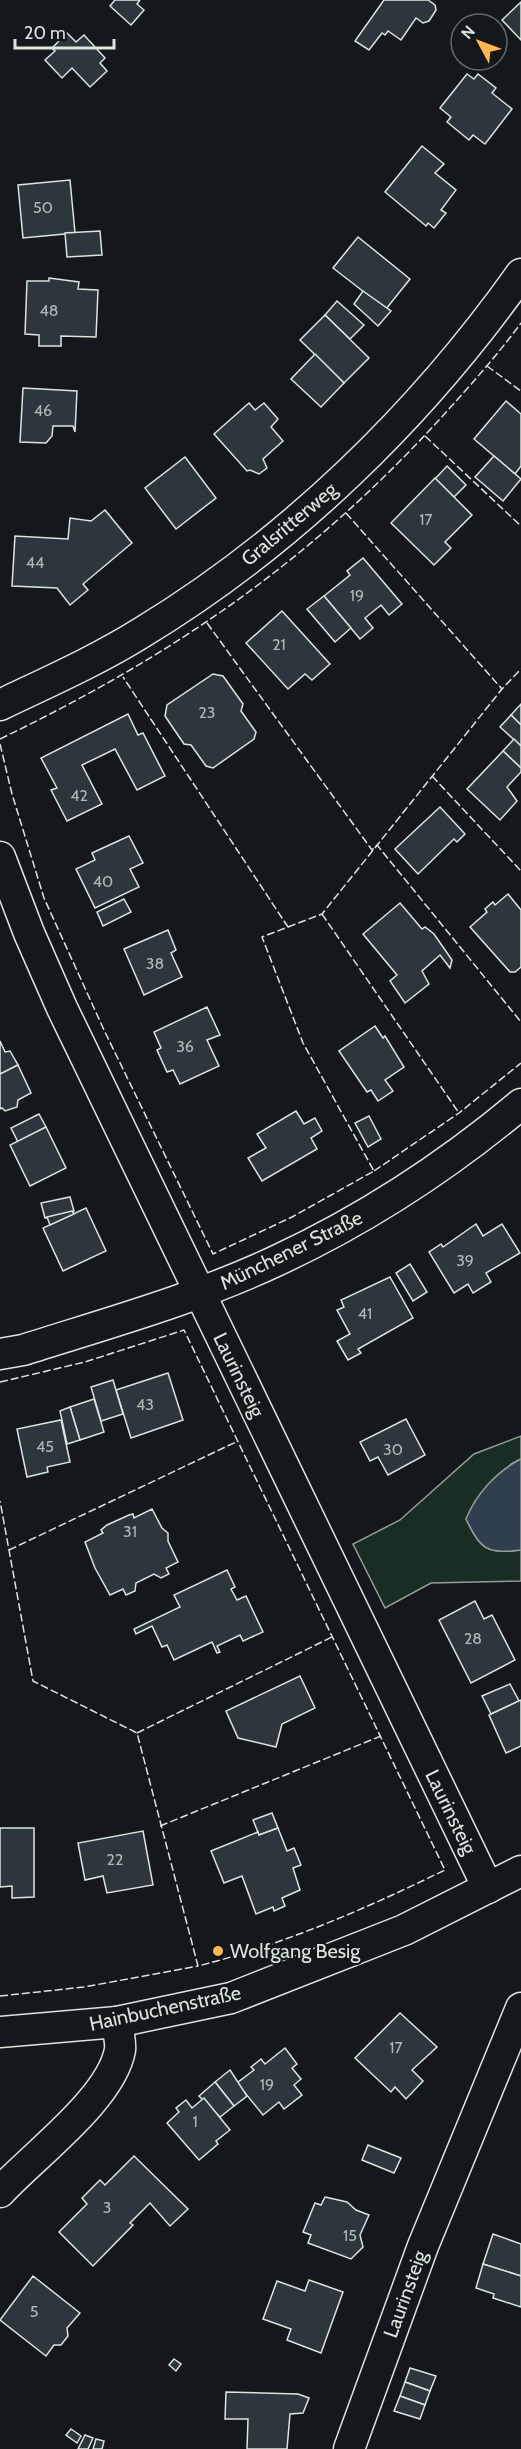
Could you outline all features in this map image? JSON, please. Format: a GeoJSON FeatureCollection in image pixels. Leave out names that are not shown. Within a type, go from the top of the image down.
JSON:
{"type":"FeatureCollection","features":[{"type":"Feature","properties":{"kind":"street","name":"Gralsritterweg"},"geometry":{"type":"LineString","coordinates":[[0,705],[90,662],[143,632],[252,556],[312,507],[406,417],[490,317],[521,274]]}},
{"type":"Feature","properties":{"kind":"street","name":"Laurinsteig"},"geometry":{"type":"LineString","coordinates":[[0,858],[29,933],[62,1008],[488,1888]]}},
{"type":"Feature","properties":{"kind":"street","name":"Münchener Straße"},"geometry":{"type":"LineString","coordinates":[[0,1354],[23,1350],[198,1293],[277,1261],[386,1203],[490,1131],[521,1104]]}},
{"type":"Feature","properties":{"kind":"street","name":"Hainbuchenstraße"},"geometry":{"type":"LineString","coordinates":[[0,2032],[117,2022],[231,1998],[404,1930],[521,1871]]}},
{"type":"Feature","properties":{"kind":"street","name":"Laurinsteig"},"geometry":{"type":"LineString","coordinates":[[349,2449],[423,2246],[521,2008]]}},
{"type":"Feature","properties":{"kind":"street"},"geometry":{"type":"LineString","coordinates":[[0,2192],[88,2105],[109,2077],[120,2049],[117,2022]]}},
{"type":"Feature","properties":{"kind":"green space"},"geometry":{"type":"Polygon","coordinates":[[[521,1436],[521,1459],[511,1464],[466,1519],[476,1537],[486,1548],[500,1551],[521,1550],[521,1581],[431,1583],[385,1608],[353,1544],[400,1520],[474,1454],[521,1436]]]}},
{"type":"Feature","properties":{"kind":"water"},"geometry":{"type":"Polygon","coordinates":[[[521,1459],[521,1550],[500,1551],[486,1548],[476,1537],[466,1519],[475,1501],[488,1484],[503,1470],[521,1459]]]}},
{"type":"Feature","properties":{"kind":"building"},"geometry":{"type":"Polygon","coordinates":[[[115,0],[140,0],[137,4],[144,10],[131,25],[110,6],[115,0]]]}},
{"type":"Feature","properties":{"kind":"building"},"geometry":{"type":"Polygon","coordinates":[[[384,0],[428,0],[435,5],[436,10],[429,21],[423,23],[416,18],[401,40],[388,31],[385,35],[382,33],[369,50],[355,41],[384,0]]]}},
{"type":"Feature","properties":{"kind":"building"},"geometry":{"type":"Polygon","coordinates":[[[521,2],[521,40],[509,27],[509,13],[521,2]]]}},
{"type":"Feature","properties":{"kind":"building"},"geometry":{"type":"Polygon","coordinates":[[[67,33],[76,42],[84,35],[105,58],[100,63],[107,71],[90,87],[72,68],[62,78],[45,60],[55,51],[52,48],[67,33]]]}},
{"type":"Feature","properties":{"kind":"building"},"geometry":{"type":"Polygon","coordinates":[[[467,74],[474,79],[478,74],[496,88],[492,93],[512,109],[485,144],[473,135],[469,140],[447,122],[451,117],[440,108],[467,74]]]}},
{"type":"Feature","properties":{"kind":"building"},"geometry":{"type":"Polygon","coordinates":[[[422,146],[444,164],[435,173],[456,190],[441,210],[446,213],[434,228],[428,223],[426,226],[385,192],[422,146]]]}},
{"type":"Feature","properties":{"kind":"building"},"geometry":{"type":"Polygon","coordinates":[[[70,180],[75,233],[23,238],[18,185],[70,180]]]}},
{"type":"Feature","properties":{"kind":"building"},"geometry":{"type":"Polygon","coordinates":[[[100,231],[102,255],[67,257],[65,233],[100,231]]]}},
{"type":"Feature","properties":{"kind":"building"},"geometry":{"type":"Polygon","coordinates":[[[358,237],[410,279],[386,309],[333,268],[358,237]]]}},
{"type":"Feature","properties":{"kind":"building"},"geometry":{"type":"Polygon","coordinates":[[[49,278],[79,282],[78,289],[98,290],[96,337],[61,336],[61,346],[39,346],[39,335],[25,334],[27,281],[49,281],[49,278]]]}},
{"type":"Feature","properties":{"kind":"building"},"geometry":{"type":"Polygon","coordinates":[[[363,291],[391,311],[378,326],[354,304],[363,291]]]}},
{"type":"Feature","properties":{"kind":"building"},"geometry":{"type":"Polygon","coordinates":[[[337,301],[364,325],[350,339],[325,315],[337,301]]]}},
{"type":"Feature","properties":{"kind":"building"},"geometry":{"type":"Polygon","coordinates":[[[325,315],[369,358],[344,383],[300,340],[325,315]]]}},
{"type":"Feature","properties":{"kind":"building"},"geometry":{"type":"Polygon","coordinates":[[[315,354],[344,383],[321,407],[291,379],[315,354]]]}},
{"type":"Feature","properties":{"kind":"building"},"geometry":{"type":"Polygon","coordinates":[[[23,388],[77,391],[75,432],[73,426],[53,426],[52,436],[46,443],[20,442],[23,388]]]}},
{"type":"Feature","properties":{"kind":"building"},"geometry":{"type":"Polygon","coordinates":[[[506,401],[521,414],[521,466],[515,474],[474,439],[506,401]]]}},
{"type":"Feature","properties":{"kind":"building"},"geometry":{"type":"Polygon","coordinates":[[[249,403],[255,410],[264,403],[278,419],[271,427],[283,441],[263,459],[267,468],[259,474],[247,471],[214,434],[249,403]]]}},
{"type":"Feature","properties":{"kind":"building"},"geometry":{"type":"Polygon","coordinates":[[[494,456],[521,479],[503,501],[475,477],[494,456]]]}},
{"type":"Feature","properties":{"kind":"building"},"geometry":{"type":"Polygon","coordinates":[[[185,457],[216,498],[176,529],[145,488],[185,457]]]}},
{"type":"Feature","properties":{"kind":"building"},"geometry":{"type":"Polygon","coordinates":[[[447,466],[466,485],[454,497],[435,479],[447,466]]]}},
{"type":"Feature","properties":{"kind":"building"},"geometry":{"type":"Polygon","coordinates":[[[435,478],[472,515],[445,542],[451,548],[434,565],[391,523],[435,478]]]}},
{"type":"Feature","properties":{"kind":"building"},"geometry":{"type":"Polygon","coordinates":[[[105,510],[132,543],[83,584],[88,590],[70,605],[57,588],[12,586],[15,536],[68,539],[70,518],[91,521],[105,510]]]}},
{"type":"Feature","properties":{"kind":"building"},"geometry":{"type":"Polygon","coordinates":[[[363,558],[402,604],[389,615],[381,605],[365,618],[373,628],[360,639],[324,596],[350,575],[347,571],[363,558]]]}},
{"type":"Feature","properties":{"kind":"building"},"geometry":{"type":"Polygon","coordinates":[[[324,596],[351,628],[335,642],[307,609],[324,596]]]}},
{"type":"Feature","properties":{"kind":"building"},"geometry":{"type":"Polygon","coordinates":[[[282,611],[330,664],[312,680],[305,674],[288,689],[246,643],[282,611]]]}},
{"type":"Feature","properties":{"kind":"building"},"geometry":{"type":"Polygon","coordinates":[[[213,674],[223,676],[243,704],[241,711],[256,732],[254,739],[213,768],[206,766],[191,745],[184,744],[165,716],[167,705],[213,674]]]}},
{"type":"Feature","properties":{"kind":"building"},"geometry":{"type":"Polygon","coordinates":[[[521,704],[521,725],[511,715],[521,704]]]}},
{"type":"Feature","properties":{"kind":"building"},"geometry":{"type":"Polygon","coordinates":[[[128,714],[138,735],[143,733],[165,776],[137,790],[115,749],[82,765],[102,804],[67,821],[51,790],[57,788],[41,758],[128,714]]]}},
{"type":"Feature","properties":{"kind":"building"},"geometry":{"type":"Polygon","coordinates":[[[511,715],[521,725],[521,746],[500,727],[511,715]]]}},
{"type":"Feature","properties":{"kind":"building"},"geometry":{"type":"Polygon","coordinates":[[[514,739],[521,746],[521,768],[503,751],[514,739]]]}},
{"type":"Feature","properties":{"kind":"building"},"geometry":{"type":"Polygon","coordinates":[[[503,751],[521,768],[521,772],[507,787],[517,801],[500,820],[467,789],[503,751]]]}},
{"type":"Feature","properties":{"kind":"building"},"geometry":{"type":"Polygon","coordinates":[[[440,807],[465,834],[457,842],[454,839],[418,874],[395,849],[440,807]]]}},
{"type":"Feature","properties":{"kind":"building"},"geometry":{"type":"Polygon","coordinates":[[[129,836],[143,863],[130,869],[139,887],[95,908],[76,869],[95,860],[92,853],[129,836]]]}},
{"type":"Feature","properties":{"kind":"building"},"geometry":{"type":"Polygon","coordinates":[[[508,894],[521,910],[521,967],[515,972],[510,972],[470,927],[487,912],[485,909],[493,902],[495,905],[508,894]]]}},
{"type":"Feature","properties":{"kind":"building"},"geometry":{"type":"Polygon","coordinates":[[[124,899],[131,912],[103,926],[97,912],[124,899]]]}},
{"type":"Feature","properties":{"kind":"building"},"geometry":{"type":"Polygon","coordinates":[[[400,903],[422,929],[425,927],[434,934],[452,960],[450,968],[440,955],[422,971],[429,984],[405,1003],[390,981],[397,975],[363,934],[400,903]]]}},
{"type":"Feature","properties":{"kind":"building"},"geometry":{"type":"Polygon","coordinates":[[[168,930],[176,950],[171,953],[182,977],[144,995],[124,949],[168,930]]]}},
{"type":"Feature","properties":{"kind":"building"},"geometry":{"type":"Polygon","coordinates":[[[207,1007],[220,1035],[207,1040],[219,1066],[180,1084],[173,1070],[167,1072],[157,1050],[161,1048],[154,1032],[207,1007]]]}},
{"type":"Feature","properties":{"kind":"building"},"geometry":{"type":"Polygon","coordinates":[[[375,1026],[383,1038],[385,1036],[404,1067],[385,1080],[393,1091],[378,1101],[371,1090],[367,1092],[339,1051],[375,1026]]]}},
{"type":"Feature","properties":{"kind":"building"},"geometry":{"type":"Polygon","coordinates":[[[0,1041],[5,1052],[10,1051],[18,1065],[0,1074],[0,1041]]]}},
{"type":"Feature","properties":{"kind":"building"},"geometry":{"type":"Polygon","coordinates":[[[18,1065],[31,1093],[18,1100],[17,1107],[5,1111],[0,1109],[0,1074],[18,1065]]]}},
{"type":"Feature","properties":{"kind":"building"},"geometry":{"type":"Polygon","coordinates":[[[296,1111],[304,1124],[315,1118],[322,1131],[311,1138],[317,1149],[262,1181],[248,1158],[266,1148],[257,1134],[296,1111]]]}},
{"type":"Feature","properties":{"kind":"building"},"geometry":{"type":"Polygon","coordinates":[[[39,1114],[46,1127],[18,1142],[11,1128],[39,1114]]]}},
{"type":"Feature","properties":{"kind":"building"},"geometry":{"type":"Polygon","coordinates":[[[369,1116],[381,1139],[368,1147],[355,1123],[369,1116]]]}},
{"type":"Feature","properties":{"kind":"building"},"geometry":{"type":"Polygon","coordinates":[[[46,1127],[66,1168],[30,1186],[10,1145],[46,1127]]]}},
{"type":"Feature","properties":{"kind":"building"},"geometry":{"type":"Polygon","coordinates":[[[70,1197],[74,1211],[45,1218],[41,1203],[70,1197]]]}},
{"type":"Feature","properties":{"kind":"building"},"geometry":{"type":"Polygon","coordinates":[[[86,1208],[106,1251],[63,1271],[43,1228],[86,1208]]]}},
{"type":"Feature","properties":{"kind":"building"},"geometry":{"type":"Polygon","coordinates":[[[72,1211],[74,1214],[50,1225],[47,1217],[72,1211]]]}},
{"type":"Feature","properties":{"kind":"building"},"geometry":{"type":"Polygon","coordinates":[[[476,1224],[483,1236],[502,1224],[520,1253],[486,1273],[491,1282],[473,1293],[468,1284],[454,1293],[429,1252],[441,1244],[443,1247],[476,1224]]]}},
{"type":"Feature","properties":{"kind":"building"},"geometry":{"type":"Polygon","coordinates":[[[410,1264],[427,1292],[413,1301],[396,1273],[410,1264]]]}},
{"type":"Feature","properties":{"kind":"building"},"geometry":{"type":"Polygon","coordinates":[[[390,1277],[413,1318],[358,1349],[361,1353],[348,1360],[337,1341],[350,1334],[337,1310],[344,1307],[341,1300],[390,1277]]]}},
{"type":"Feature","properties":{"kind":"building"},"geometry":{"type":"Polygon","coordinates":[[[168,1373],[183,1420],[131,1438],[116,1390],[168,1373]]]}},
{"type":"Feature","properties":{"kind":"building"},"geometry":{"type":"Polygon","coordinates":[[[113,1380],[123,1414],[101,1421],[91,1387],[113,1380]]]}},
{"type":"Feature","properties":{"kind":"building"},"geometry":{"type":"Polygon","coordinates":[[[94,1399],[104,1432],[80,1440],[70,1407],[94,1399]]]}},
{"type":"Feature","properties":{"kind":"building"},"geometry":{"type":"Polygon","coordinates":[[[70,1407],[80,1440],[67,1444],[60,1411],[70,1407]]]}},
{"type":"Feature","properties":{"kind":"building"},"geometry":{"type":"Polygon","coordinates":[[[406,1419],[425,1455],[388,1475],[378,1457],[370,1461],[360,1442],[406,1419]]]}},
{"type":"Feature","properties":{"kind":"building"},"geometry":{"type":"Polygon","coordinates":[[[61,1420],[70,1462],[47,1467],[48,1472],[27,1477],[17,1429],[61,1420]]]}},
{"type":"Feature","properties":{"kind":"building"},"geometry":{"type":"Polygon","coordinates":[[[152,1509],[162,1528],[168,1533],[168,1541],[178,1562],[166,1568],[169,1574],[161,1578],[154,1574],[136,1583],[135,1591],[126,1595],[123,1589],[110,1595],[95,1568],[85,1542],[103,1533],[101,1530],[107,1525],[129,1515],[133,1514],[134,1518],[152,1509]]]}},
{"type":"Feature","properties":{"kind":"building"},"geometry":{"type":"Polygon","coordinates":[[[227,1570],[235,1587],[231,1589],[237,1600],[246,1596],[263,1632],[243,1641],[240,1635],[217,1646],[220,1652],[217,1653],[212,1642],[174,1660],[167,1645],[162,1647],[152,1626],[136,1634],[134,1629],[180,1607],[174,1595],[227,1570]]]}},
{"type":"Feature","properties":{"kind":"building"},"geometry":{"type":"Polygon","coordinates":[[[475,1601],[484,1619],[492,1615],[515,1660],[471,1683],[439,1620],[475,1601]]]}},
{"type":"Feature","properties":{"kind":"building"},"geometry":{"type":"Polygon","coordinates":[[[300,1676],[315,1708],[282,1724],[276,1747],[238,1738],[226,1711],[300,1676]]]}},
{"type":"Feature","properties":{"kind":"building"},"geometry":{"type":"Polygon","coordinates":[[[510,1684],[519,1701],[491,1714],[482,1696],[510,1684]]]}},
{"type":"Feature","properties":{"kind":"building"},"geometry":{"type":"Polygon","coordinates":[[[521,1700],[521,1746],[506,1753],[489,1715],[521,1700]]]}},
{"type":"Feature","properties":{"kind":"building"},"geometry":{"type":"Polygon","coordinates":[[[272,1813],[278,1828],[259,1835],[253,1820],[272,1813]]]}},
{"type":"Feature","properties":{"kind":"building"},"geometry":{"type":"Polygon","coordinates":[[[0,1828],[34,1828],[34,1897],[12,1898],[12,1886],[0,1887],[0,1828]]]}},
{"type":"Feature","properties":{"kind":"building"},"geometry":{"type":"Polygon","coordinates":[[[278,1828],[287,1851],[294,1848],[301,1865],[293,1868],[300,1890],[282,1898],[285,1906],[274,1911],[273,1907],[256,1914],[242,1876],[224,1883],[211,1851],[258,1832],[259,1835],[278,1828]]]}},
{"type":"Feature","properties":{"kind":"building"},"geometry":{"type":"Polygon","coordinates":[[[143,1831],[153,1885],[107,1893],[103,1876],[85,1880],[78,1843],[143,1831]]]}},
{"type":"Feature","properties":{"kind":"building"},"geometry":{"type":"Polygon","coordinates":[[[400,2013],[437,2047],[412,2070],[423,2081],[406,2099],[395,2087],[391,2092],[355,2058],[400,2013]]]}},
{"type":"Feature","properties":{"kind":"building"},"geometry":{"type":"Polygon","coordinates":[[[285,2048],[297,2064],[292,2068],[301,2079],[294,2085],[302,2095],[284,2109],[279,2102],[263,2115],[237,2083],[254,2070],[251,2067],[261,2059],[265,2064],[285,2048]]]}},
{"type":"Feature","properties":{"kind":"building"},"geometry":{"type":"Polygon","coordinates":[[[230,2070],[247,2096],[234,2106],[215,2082],[230,2070]]]}},
{"type":"Feature","properties":{"kind":"building"},"geometry":{"type":"Polygon","coordinates":[[[215,2082],[234,2106],[220,2117],[199,2096],[215,2082]]]}},
{"type":"Feature","properties":{"kind":"building"},"geometry":{"type":"Polygon","coordinates":[[[204,2098],[230,2130],[216,2141],[218,2144],[199,2160],[167,2123],[179,2112],[176,2108],[186,2100],[192,2108],[204,2098]]]}},
{"type":"Feature","properties":{"kind":"building"},"geometry":{"type":"Polygon","coordinates":[[[368,2145],[401,2158],[394,2173],[362,2160],[368,2145]]]}},
{"type":"Feature","properties":{"kind":"building"},"geometry":{"type":"Polygon","coordinates":[[[134,2156],[188,2209],[170,2226],[150,2203],[130,2223],[133,2225],[93,2266],[59,2232],[87,2204],[82,2198],[100,2180],[105,2185],[134,2156]]]}},
{"type":"Feature","properties":{"kind":"building"},"geometry":{"type":"Polygon","coordinates":[[[325,2197],[347,2202],[356,2210],[369,2215],[360,2235],[363,2247],[351,2259],[308,2243],[311,2235],[303,2232],[315,2203],[321,2205],[325,2197]]]}},
{"type":"Feature","properties":{"kind":"building"},"geometry":{"type":"Polygon","coordinates":[[[493,2234],[521,2244],[521,2276],[483,2264],[493,2234]]]}},
{"type":"Feature","properties":{"kind":"building"},"geometry":{"type":"Polygon","coordinates":[[[483,2264],[521,2276],[521,2307],[493,2298],[494,2294],[476,2288],[483,2264]]]}},
{"type":"Feature","properties":{"kind":"building"},"geometry":{"type":"Polygon","coordinates":[[[33,2276],[80,2313],[67,2328],[68,2336],[61,2345],[54,2345],[46,2356],[0,2320],[33,2276]]]}},
{"type":"Feature","properties":{"kind":"building"},"geometry":{"type":"Polygon","coordinates":[[[309,2280],[343,2292],[321,2353],[287,2340],[291,2329],[263,2319],[277,2281],[305,2291],[309,2280]]]}},
{"type":"Feature","properties":{"kind":"building"},"geometry":{"type":"Polygon","coordinates":[[[174,2359],[181,2364],[176,2371],[169,2365],[174,2359]]]}},
{"type":"Feature","properties":{"kind":"building"},"geometry":{"type":"Polygon","coordinates":[[[410,2368],[436,2376],[430,2391],[405,2382],[410,2368]]]}},
{"type":"Feature","properties":{"kind":"building"},"geometry":{"type":"Polygon","coordinates":[[[405,2382],[430,2391],[425,2405],[400,2396],[405,2382]]]}},
{"type":"Feature","properties":{"kind":"building"},"geometry":{"type":"Polygon","coordinates":[[[226,2392],[298,2394],[309,2398],[303,2413],[290,2414],[287,2449],[247,2449],[248,2419],[225,2419],[226,2392]]]}},
{"type":"Feature","properties":{"kind":"building"},"geometry":{"type":"Polygon","coordinates":[[[400,2396],[425,2405],[420,2419],[394,2411],[400,2396]]]}},
{"type":"Feature","properties":{"kind":"building"},"geometry":{"type":"Polygon","coordinates":[[[71,2429],[81,2436],[77,2443],[66,2435],[71,2429]]]}},
{"type":"Feature","properties":{"kind":"building"},"geometry":{"type":"Polygon","coordinates":[[[85,2435],[93,2438],[88,2449],[78,2449],[85,2435]]]}},
{"type":"Feature","properties":{"kind":"building"},"geometry":{"type":"Polygon","coordinates":[[[96,2439],[104,2441],[102,2449],[93,2449],[96,2439]]]}},
{"type":"Feature","properties":{"kind":"fence"},"geometry":{"type":"LineString","coordinates":[[0,739],[123,674],[180,639],[235,602],[288,561],[340,518],[390,471],[471,385],[521,323]]}},
{"type":"Feature","properties":{"kind":"fence"},"geometry":{"type":"LineString","coordinates":[[487,366],[521,391]]}},
{"type":"Feature","properties":{"kind":"fence"},"geometry":{"type":"LineString","coordinates":[[425,436],[521,526]]}},
{"type":"Feature","properties":{"kind":"fence"},"geometry":{"type":"LineString","coordinates":[[346,513],[502,689]]}},
{"type":"Feature","properties":{"kind":"fence"},"geometry":{"type":"LineString","coordinates":[[207,623],[372,850],[377,845],[521,1022]]}},
{"type":"Feature","properties":{"kind":"fence"},"geometry":{"type":"LineString","coordinates":[[288,927],[322,914],[502,689],[521,669]]}},
{"type":"Feature","properties":{"kind":"fence"},"geometry":{"type":"LineString","coordinates":[[0,744],[12,794],[44,898],[104,1030],[213,1254],[292,1217],[374,1171],[303,1043],[262,937],[288,927],[123,677]]}},
{"type":"Feature","properties":{"kind":"fence"},"geometry":{"type":"LineString","coordinates":[[432,776],[521,871]]}},
{"type":"Feature","properties":{"kind":"fence"},"geometry":{"type":"LineString","coordinates":[[322,914],[459,1113]]}},
{"type":"Feature","properties":{"kind":"fence"},"geometry":{"type":"LineString","coordinates":[[374,1171],[459,1113],[521,1063]]}},
{"type":"Feature","properties":{"kind":"fence"},"geometry":{"type":"LineString","coordinates":[[0,1382],[85,1362],[184,1330],[445,1870],[324,1924],[262,1947],[198,1966],[137,1733],[33,1681],[0,1501]]}},
{"type":"Feature","properties":{"kind":"fence"},"geometry":{"type":"LineString","coordinates":[[9,1550],[238,1441]]}},
{"type":"Feature","properties":{"kind":"fence"},"geometry":{"type":"LineString","coordinates":[[137,1733],[332,1637]]}},
{"type":"Feature","properties":{"kind":"fence"},"geometry":{"type":"LineString","coordinates":[[160,1826],[381,1736]]}},
{"type":"Feature","properties":{"kind":"fence"},"geometry":{"type":"LineString","coordinates":[[0,1996],[84,1987],[198,1966]]}},
{"type":"Feature","properties":{"kind":"place","name":"Wolfgang Besig"},"geometry":{"type":"Point","coordinates":[218,1951]}}]}
